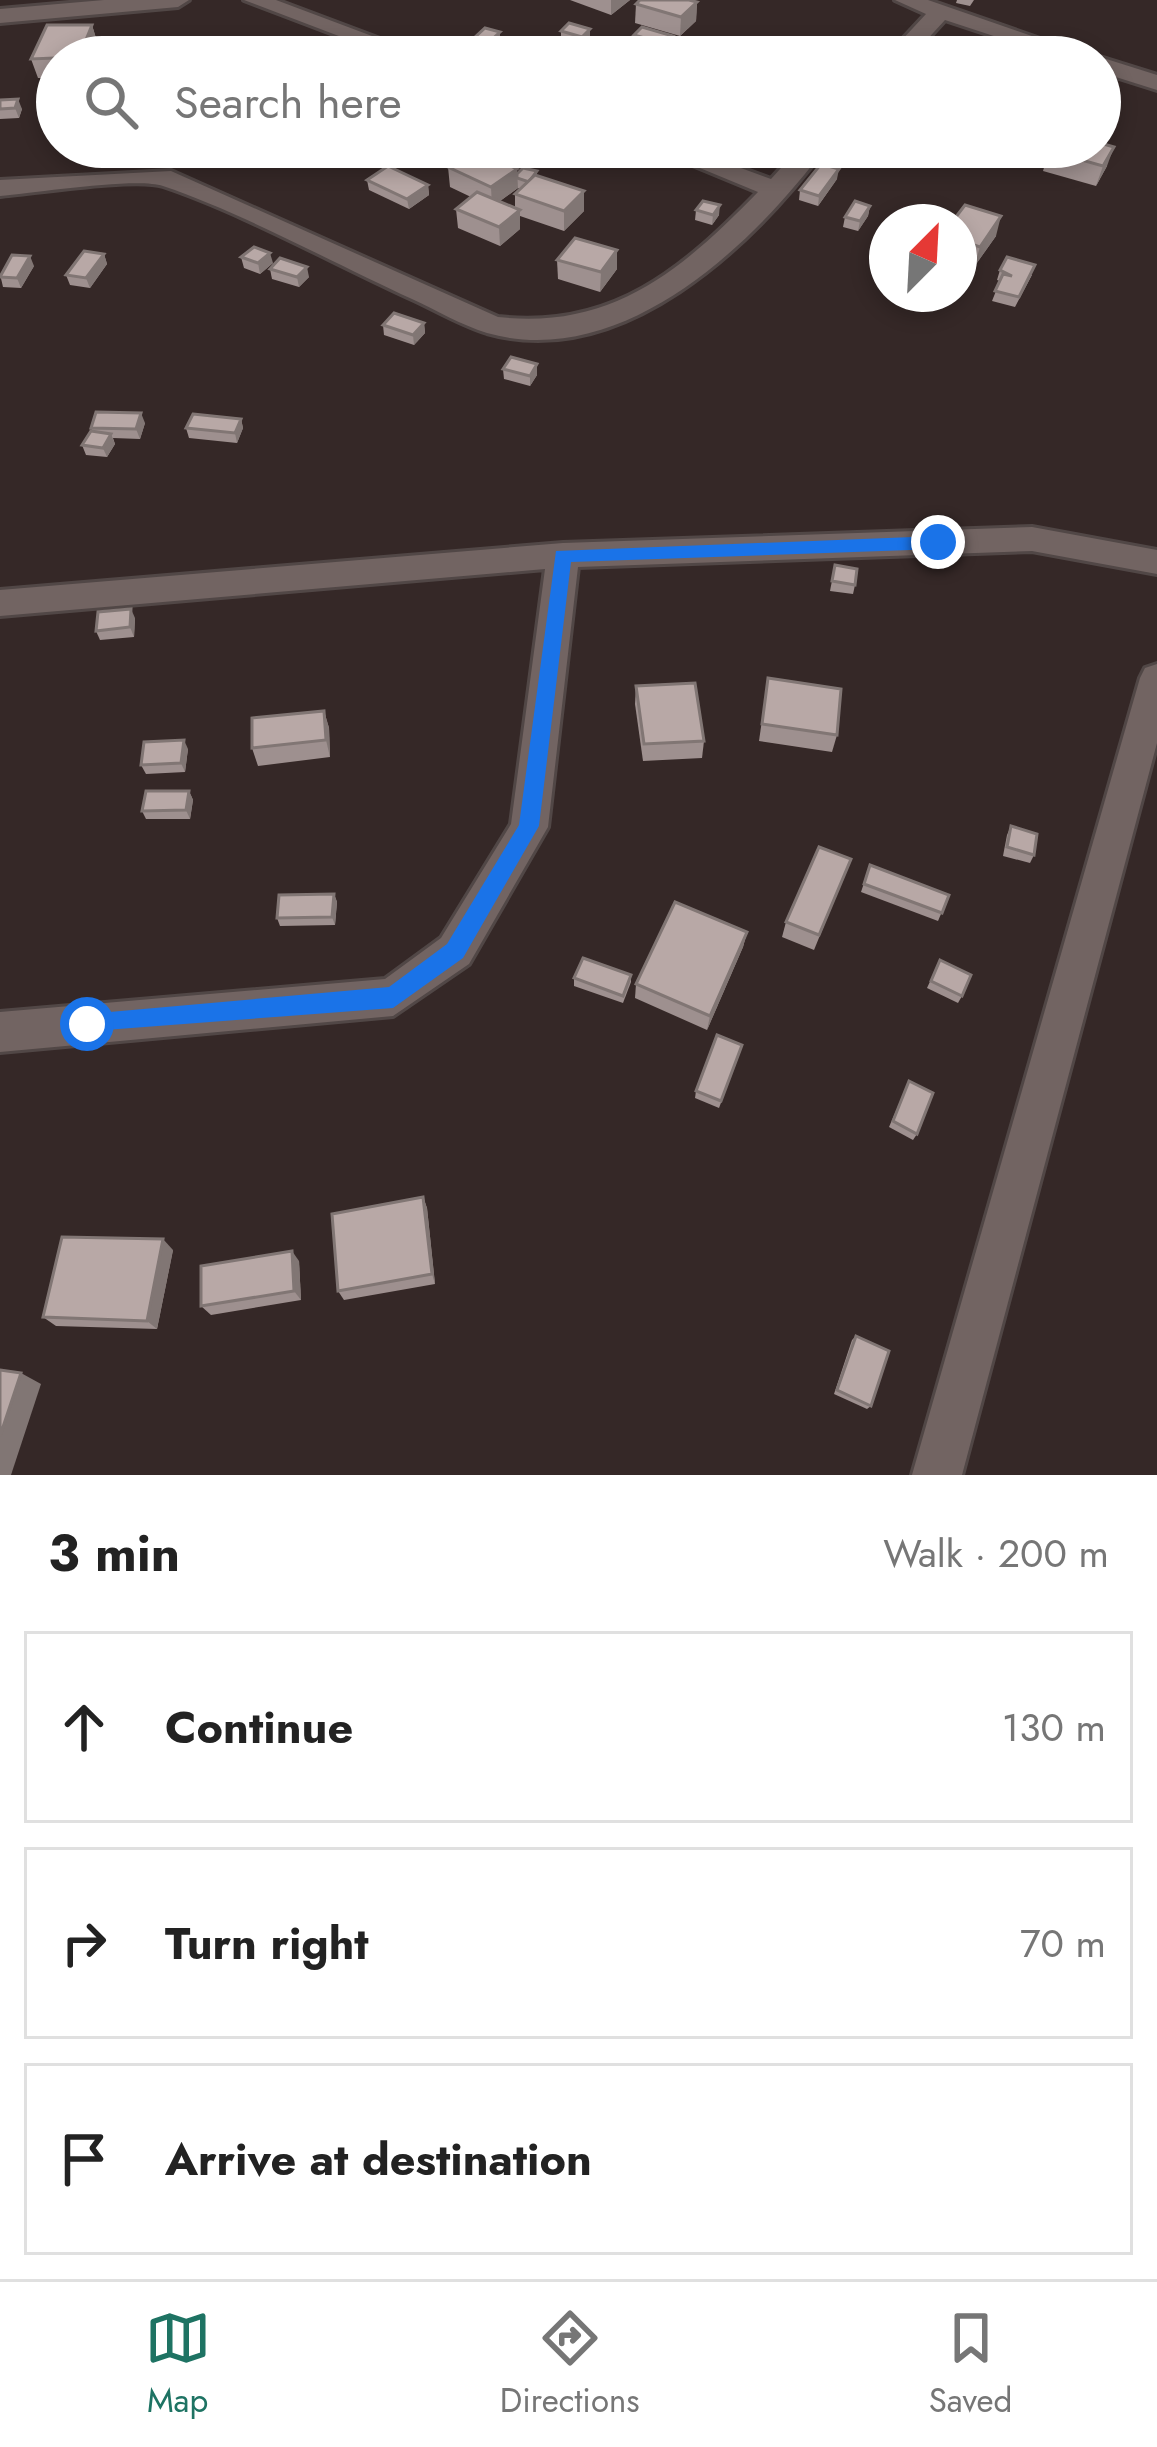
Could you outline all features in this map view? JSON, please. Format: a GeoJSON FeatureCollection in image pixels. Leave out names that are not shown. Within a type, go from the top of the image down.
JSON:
{"type":"FeatureCollection","features":[{"type":"Feature","properties":{"kind":"street"},"geometry":{"type":"LineString","coordinates":[[0,16],[178,0]]}},
{"type":"Feature","properties":{"kind":"street"},"geometry":{"type":"LineString","coordinates":[[255,0],[357,36]]}},
{"type":"Feature","properties":{"kind":"street"},"geometry":{"type":"LineString","coordinates":[[906,0],[1017,36]]}},
{"type":"Feature","properties":{"kind":"street"},"geometry":{"type":"LineString","coordinates":[[918,36],[941,11]]}},
{"type":"Feature","properties":{"kind":"street"},"geometry":{"type":"LineString","coordinates":[[1121,71],[1157,83]]}},
{"type":"Feature","properties":{"kind":"street"},"geometry":{"type":"LineString","coordinates":[[718,168],[775,189]]}},
{"type":"Feature","properties":{"kind":"street"},"geometry":{"type":"LineString","coordinates":[[0,188],[162,176],[492,325],[517,330],[580,323],[673,286],[794,168]]}},
{"type":"Feature","properties":{"kind":"street"},"geometry":{"type":"LineString","coordinates":[[0,603],[562,556],[1032,539],[1157,562]]}},
{"type":"Feature","properties":{"kind":"street"},"geometry":{"type":"LineString","coordinates":[[0,1032],[393,997],[455,951],[529,826],[562,556]]}},
{"type":"Feature","properties":{"kind":"street"},"geometry":{"type":"LineString","coordinates":[[937,1475],[1157,678]]}},
{"type":"Feature","properties":{"kind":"building"},"geometry":{"type":"Polygon","coordinates":[[[640,0],[697,2],[681,17],[636,4],[640,0]]]}},
{"type":"Feature","properties":{"kind":"building"},"geometry":{"type":"Polygon","coordinates":[[[569,23],[590,29],[583,36],[561,31],[569,23]]]}},
{"type":"Feature","properties":{"kind":"building"},"geometry":{"type":"Polygon","coordinates":[[[47,25],[92,25],[88,36],[42,36],[47,25]]]}},
{"type":"Feature","properties":{"kind":"building"},"geometry":{"type":"Polygon","coordinates":[[[642,27],[673,36],[637,36],[642,27]]]}},
{"type":"Feature","properties":{"kind":"building"},"geometry":{"type":"Polygon","coordinates":[[[485,28],[500,32],[496,36],[476,36],[485,28]]]}},
{"type":"Feature","properties":{"kind":"building"},"geometry":{"type":"Polygon","coordinates":[[[18,99],[15,108],[0,109],[0,100],[18,99]]]}},
{"type":"Feature","properties":{"kind":"building"},"geometry":{"type":"Polygon","coordinates":[[[392,168],[428,185],[407,199],[367,180],[392,168]]]}},
{"type":"Feature","properties":{"kind":"building"},"geometry":{"type":"Polygon","coordinates":[[[450,168],[517,169],[491,187],[450,168]]]}},
{"type":"Feature","properties":{"kind":"building"},"geometry":{"type":"Polygon","coordinates":[[[523,168],[537,171],[529,182],[517,178],[523,168]]]}},
{"type":"Feature","properties":{"kind":"building"},"geometry":{"type":"Polygon","coordinates":[[[818,168],[839,169],[819,196],[800,190],[818,168]]]}},
{"type":"Feature","properties":{"kind":"building"},"geometry":{"type":"Polygon","coordinates":[[[535,175],[584,191],[564,211],[515,194],[535,175]]]}},
{"type":"Feature","properties":{"kind":"building"},"geometry":{"type":"Polygon","coordinates":[[[477,192],[520,210],[499,227],[456,209],[477,192]]]}},
{"type":"Feature","properties":{"kind":"building"},"geometry":{"type":"Polygon","coordinates":[[[703,201],[720,205],[713,215],[696,210],[703,201]]]}},
{"type":"Feature","properties":{"kind":"building"},"geometry":{"type":"Polygon","coordinates":[[[855,201],[869,206],[860,221],[845,217],[855,201]]]}},
{"type":"Feature","properties":{"kind":"building"},"geometry":{"type":"Polygon","coordinates":[[[977,209],[1001,216],[977,246],[977,209]]]}},
{"type":"Feature","properties":{"kind":"building"},"geometry":{"type":"Polygon","coordinates":[[[575,238],[617,250],[601,272],[557,260],[575,238]]]}},
{"type":"Feature","properties":{"kind":"building"},"geometry":{"type":"Polygon","coordinates":[[[254,247],[270,253],[258,263],[241,257],[254,247]]]}},
{"type":"Feature","properties":{"kind":"building"},"geometry":{"type":"Polygon","coordinates":[[[84,251],[104,254],[86,278],[66,275],[84,251]]]}},
{"type":"Feature","properties":{"kind":"building"},"geometry":{"type":"Polygon","coordinates":[[[12,255],[30,256],[17,278],[0,277],[12,255]]]}},
{"type":"Feature","properties":{"kind":"building"},"geometry":{"type":"Polygon","coordinates":[[[1007,257],[1035,265],[1019,297],[995,291],[1003,274],[1012,276],[1000,270],[1007,257]]]}},
{"type":"Feature","properties":{"kind":"building"},"geometry":{"type":"Polygon","coordinates":[[[280,258],[307,267],[297,277],[270,269],[280,258]]]}},
{"type":"Feature","properties":{"kind":"building"},"geometry":{"type":"Polygon","coordinates":[[[394,313],[424,323],[413,335],[383,325],[394,313]]]}},
{"type":"Feature","properties":{"kind":"building"},"geometry":{"type":"Polygon","coordinates":[[[511,357],[537,364],[530,376],[503,369],[511,357]]]}},
{"type":"Feature","properties":{"kind":"building"},"geometry":{"type":"Polygon","coordinates":[[[96,412],[141,413],[136,429],[91,428],[96,412]]]}},
{"type":"Feature","properties":{"kind":"building"},"geometry":{"type":"Polygon","coordinates":[[[193,414],[241,419],[235,433],[186,428],[193,414]]]}},
{"type":"Feature","properties":{"kind":"building"},"geometry":{"type":"Polygon","coordinates":[[[91,431],[111,434],[103,448],[82,445],[91,431]]]}},
{"type":"Feature","properties":{"kind":"building"},"geometry":{"type":"Polygon","coordinates":[[[835,565],[857,569],[855,585],[832,581],[835,565]]]}},
{"type":"Feature","properties":{"kind":"building"},"geometry":{"type":"Polygon","coordinates":[[[131,609],[130,627],[96,631],[98,612],[131,609]]]}},
{"type":"Feature","properties":{"kind":"building"},"geometry":{"type":"Polygon","coordinates":[[[768,678],[841,689],[837,735],[762,724],[768,678]]]}},
{"type":"Feature","properties":{"kind":"building"},"geometry":{"type":"Polygon","coordinates":[[[695,683],[704,741],[644,744],[636,686],[695,683]]]}},
{"type":"Feature","properties":{"kind":"building"},"geometry":{"type":"Polygon","coordinates":[[[324,711],[326,740],[252,748],[252,718],[324,711]]]}},
{"type":"Feature","properties":{"kind":"building"},"geometry":{"type":"Polygon","coordinates":[[[184,740],[181,763],[141,765],[144,742],[184,740]]]}},
{"type":"Feature","properties":{"kind":"building"},"geometry":{"type":"Polygon","coordinates":[[[146,791],[189,791],[186,810],[142,811],[146,791]]]}},
{"type":"Feature","properties":{"kind":"building"},"geometry":{"type":"Polygon","coordinates":[[[1011,826],[1037,834],[1034,855],[1007,847],[1011,826]]]}},
{"type":"Feature","properties":{"kind":"building"},"geometry":{"type":"Polygon","coordinates":[[[819,847],[851,859],[819,935],[786,922],[819,847]]]}},
{"type":"Feature","properties":{"kind":"building"},"geometry":{"type":"Polygon","coordinates":[[[870,865],[949,895],[942,913],[864,884],[870,865]]]}},
{"type":"Feature","properties":{"kind":"building"},"geometry":{"type":"Polygon","coordinates":[[[334,894],[332,917],[277,918],[279,895],[334,894]]]}},
{"type":"Feature","properties":{"kind":"building"},"geometry":{"type":"Polygon","coordinates":[[[675,902],[747,932],[710,1016],[636,984],[675,902]]]}},
{"type":"Feature","properties":{"kind":"building"},"geometry":{"type":"Polygon","coordinates":[[[583,958],[631,975],[623,996],[574,978],[583,958]]]}},
{"type":"Feature","properties":{"kind":"building"},"geometry":{"type":"Polygon","coordinates":[[[940,960],[971,975],[962,996],[931,981],[940,960]]]}},
{"type":"Feature","properties":{"kind":"building"},"geometry":{"type":"Polygon","coordinates":[[[717,1035],[742,1045],[721,1101],[696,1091],[717,1035]]]}},
{"type":"Feature","properties":{"kind":"building"},"geometry":{"type":"Polygon","coordinates":[[[909,1081],[933,1093],[917,1134],[893,1121],[909,1081]]]}},
{"type":"Feature","properties":{"kind":"building"},"geometry":{"type":"Polygon","coordinates":[[[423,1197],[432,1274],[338,1291],[332,1214],[423,1197]]]}},
{"type":"Feature","properties":{"kind":"building"},"geometry":{"type":"Polygon","coordinates":[[[62,1237],[163,1239],[147,1321],[43,1317],[62,1237]]]}},
{"type":"Feature","properties":{"kind":"building"},"geometry":{"type":"Polygon","coordinates":[[[292,1251],[294,1291],[201,1306],[201,1266],[292,1251]]]}},
{"type":"Feature","properties":{"kind":"building"},"geometry":{"type":"Polygon","coordinates":[[[856,1336],[889,1351],[871,1406],[837,1390],[856,1336]]]}},
{"type":"Feature","properties":{"kind":"building"},"geometry":{"type":"Polygon","coordinates":[[[0,1370],[21,1373],[0,1436],[0,1370]]]}},
{"type":"Feature","properties":{"kind":"route"},"geometry":{"type":"LineString","coordinates":[[87,1024],[393,997],[455,951],[529,826],[562,556],[938,542]]}}]}
